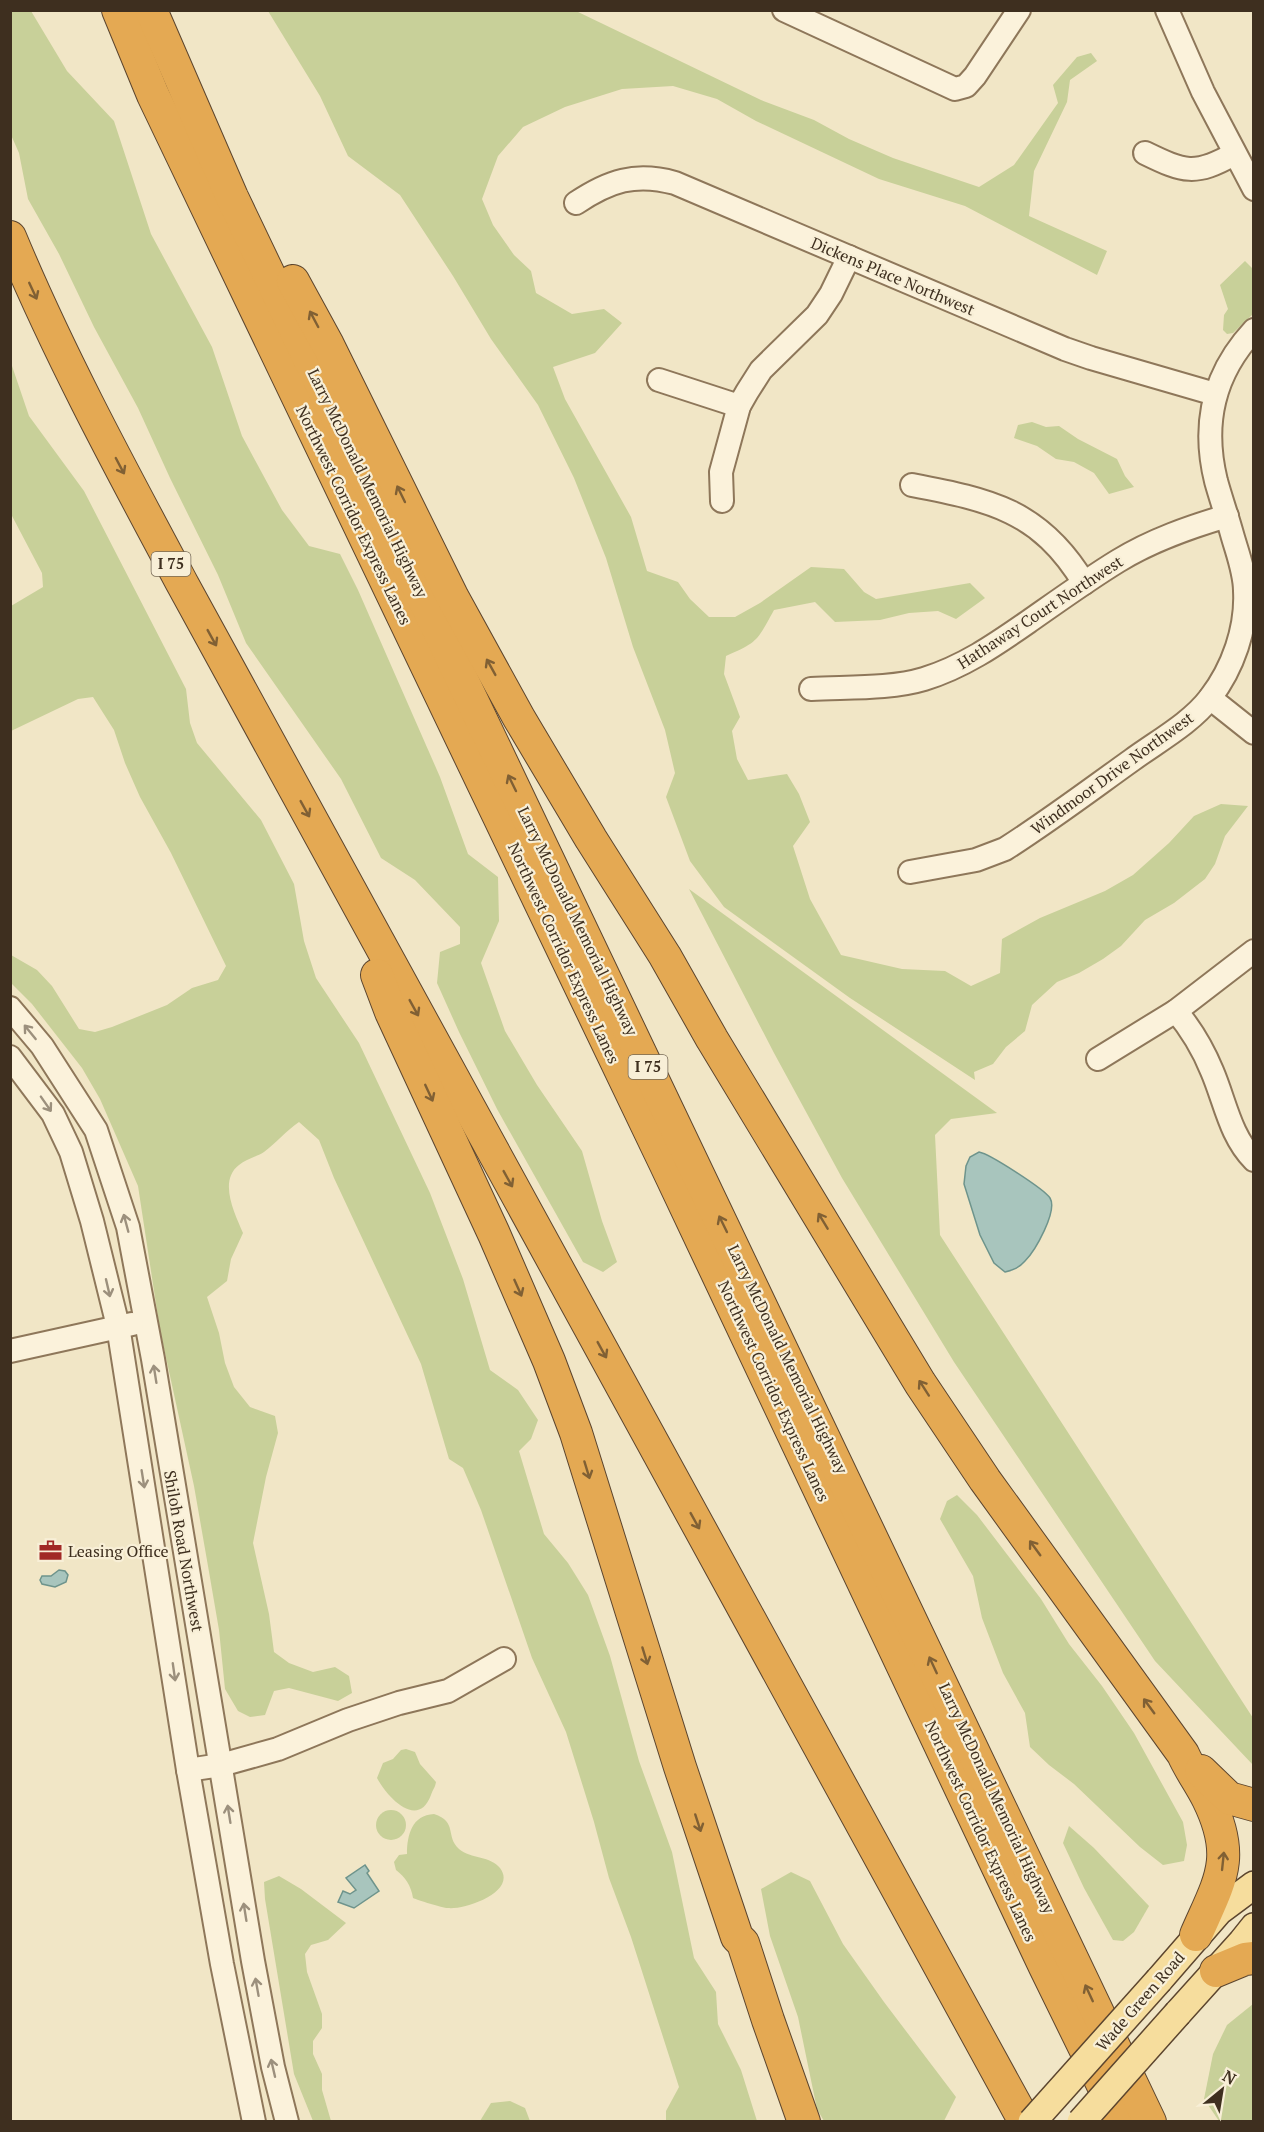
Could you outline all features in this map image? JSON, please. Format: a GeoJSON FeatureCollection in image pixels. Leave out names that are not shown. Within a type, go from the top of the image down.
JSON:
{"type":"FeatureCollection","features":[{"type":"Feature","properties":{"kind":"highway","name":"Northwest Corridor Express Lanes"},"geometry":{"type":"LineString","coordinates":[[118,10],[153,95],[603,1033],[1040,1956],[1121,2121]]}},
{"type":"Feature","properties":{"kind":"highway","name":"Larry McDonald Memorial Highway"},"geometry":{"type":"LineString","coordinates":[[151,10],[220,170],[1150,2121]]}},
{"type":"Feature","properties":{"kind":"highway"},"geometry":{"type":"LineString","coordinates":[[220,170],[254,217],[305,302],[453,598],[519,718],[591,839],[665,956],[712,1039],[920,1383],[985,1480],[1183,1754],[1219,1824],[1224,1847],[1220,1880],[1196,1935]]}},
{"type":"Feature","properties":{"kind":"highway","name":"I 75"},"geometry":{"type":"LineString","coordinates":[[10,237],[87,404],[345,883],[1025,2121]]}},
{"type":"Feature","properties":{"kind":"highway"},"geometry":{"type":"LineString","coordinates":[[345,883],[364,943],[391,1012],[520,1292],[576,1433],[680,1767],[737,1937],[743,1943],[804,2121]]}},
{"type":"Feature","properties":{"kind":"highway"},"geometry":{"type":"LineString","coordinates":[[1183,1754],[1229,1798],[1254,1805]]}},
{"type":"Feature","properties":{"kind":"highway"},"geometry":{"type":"LineString","coordinates":[[737,1937],[731,1949],[792,2121]]}},
{"type":"Feature","properties":{"kind":"highway"},"geometry":{"type":"LineString","coordinates":[[1216,1971],[1245,1959],[1254,1958]]}},
{"type":"Feature","properties":{"kind":"main road","name":"Wade Green Road"},"geometry":{"type":"LineString","coordinates":[[1032,2121],[1159,1980],[1196,1935],[1219,1911],[1254,1885]]}},
{"type":"Feature","properties":{"kind":"main road"},"geometry":{"type":"LineString","coordinates":[[1081,2121],[1254,1927]]}},
{"type":"Feature","properties":{"kind":"street"},"geometry":{"type":"LineString","coordinates":[[784,10],[955,89],[966,86],[975,76],[1019,10]]}},
{"type":"Feature","properties":{"kind":"street"},"geometry":{"type":"LineString","coordinates":[[1167,10],[1203,92],[1254,189]]}},
{"type":"Feature","properties":{"kind":"street"},"geometry":{"type":"LineString","coordinates":[[1145,153],[1174,167],[1191,170],[1213,166],[1234,154]]}},
{"type":"Feature","properties":{"kind":"street","name":"Dickens Place Northwest"},"geometry":{"type":"LineString","coordinates":[[576,203],[611,183],[640,178],[675,183],[1065,349],[1215,394]]}},
{"type":"Feature","properties":{"kind":"street"},"geometry":{"type":"LineString","coordinates":[[722,501],[721,472],[739,406],[761,370],[818,315],[849,257]]}},
{"type":"Feature","properties":{"kind":"street","name":"Windmoor Drive Northwest"},"geometry":{"type":"LineString","coordinates":[[910,872],[976,860],[1005,849],[1179,726],[1210,698],[1235,652],[1245,611],[1245,589],[1242,567],[1216,480],[1210,435],[1215,394],[1237,349],[1254,330]]}},
{"type":"Feature","properties":{"kind":"street"},"geometry":{"type":"LineString","coordinates":[[659,380],[739,406]]}},
{"type":"Feature","properties":{"kind":"street"},"geometry":{"type":"LineString","coordinates":[[912,485],[965,496],[1011,511],[1056,544],[1084,583]]}},
{"type":"Feature","properties":{"kind":"street","name":"Hathaway Court Northwest"},"geometry":{"type":"LineString","coordinates":[[811,689],[903,683],[923,680],[952,669],[993,646],[1120,560],[1179,531],[1227,516]]}},
{"type":"Feature","properties":{"kind":"street"},"geometry":{"type":"LineString","coordinates":[[1210,698],[1254,733]]}},
{"type":"Feature","properties":{"kind":"street"},"geometry":{"type":"LineString","coordinates":[[1098,1059],[1176,1011],[1254,951]]}},
{"type":"Feature","properties":{"kind":"street","name":"Shiloh Road Northwest"},"geometry":{"type":"LineString","coordinates":[[10,1008],[42,1046],[96,1130],[128,1227],[146,1321],[260,2002],[287,2121]]}},
{"type":"Feature","properties":{"kind":"street"},"geometry":{"type":"LineString","coordinates":[[1176,1011],[1206,1056],[1238,1138],[1254,1160]]}},
{"type":"Feature","properties":{"kind":"street","name":"Shiloh Road Northwest"},"geometry":{"type":"LineString","coordinates":[[10,1057],[53,1113],[71,1152],[92,1221],[118,1326],[188,1770],[222,1964],[254,2121]]}},
{"type":"Feature","properties":{"kind":"street"},"geometry":{"type":"LineString","coordinates":[[10,1351],[146,1321]]}},
{"type":"Feature","properties":{"kind":"street"},"geometry":{"type":"LineString","coordinates":[[188,1770],[221,1765],[279,1749],[333,1726],[352,1731],[387,1716],[399,1703],[448,1691],[504,1659]]}},
{"type":"Feature","properties":{"kind":"green space"},"geometry":{"type":"Polygon","coordinates":[[[10,11],[31,11],[67,71],[114,121],[151,234],[212,347],[242,436],[282,510],[309,546],[340,554],[440,777],[468,854],[498,877],[499,921],[481,963],[505,1031],[537,1085],[582,1151],[602,1221],[617,1262],[603,1272],[583,1262],[497,1109],[437,983],[440,952],[460,944],[460,927],[415,880],[381,858],[341,779],[246,643],[218,575],[138,408],[94,327],[59,254],[28,199],[19,153],[11,135],[10,11]]]}},
{"type":"Feature","properties":{"kind":"green space"},"geometry":{"type":"Polygon","coordinates":[[[268,11],[576,11],[761,100],[814,120],[849,139],[893,158],[979,187],[1014,165],[1058,103],[1053,85],[1077,57],[1091,53],[1097,61],[1070,80],[1067,102],[1034,171],[1029,216],[1107,251],[1097,275],[965,206],[879,179],[756,121],[717,99],[673,86],[622,89],[565,107],[523,127],[498,156],[482,199],[493,225],[514,255],[531,271],[536,293],[572,314],[604,309],[622,323],[595,353],[553,367],[565,399],[631,517],[647,571],[678,582],[690,599],[709,617],[735,617],[760,603],[811,567],[844,569],[864,592],[876,599],[970,583],[985,598],[956,619],[938,611],[909,613],[880,620],[835,622],[815,602],[774,610],[756,639],[726,656],[724,674],[740,717],[732,731],[737,759],[748,780],[787,774],[799,794],[810,822],[793,846],[810,899],[841,955],[902,969],[945,971],[971,986],[1000,973],[1002,939],[1040,918],[1105,891],[1133,875],[1169,843],[1194,816],[1221,804],[1248,806],[1225,836],[1215,864],[1205,879],[1174,903],[1145,920],[1121,946],[1103,959],[1057,982],[1032,1005],[1025,1031],[1006,1047],[993,1064],[974,1072],[975,1080],[850,998],[724,907],[690,861],[666,797],[675,773],[665,730],[633,647],[606,558],[574,478],[538,405],[491,339],[400,195],[348,156],[320,96],[268,11]]]}},
{"type":"Feature","properties":{"kind":"green space"},"geometry":{"type":"Polygon","coordinates":[[[1245,261],[1253,269],[1253,314],[1233,333],[1227,334],[1223,330],[1224,315],[1228,309],[1220,285],[1245,261]]]}},
{"type":"Feature","properties":{"kind":"green space"},"geometry":{"type":"Polygon","coordinates":[[[11,363],[29,416],[84,491],[186,689],[190,723],[197,743],[261,820],[294,884],[304,941],[316,978],[359,1043],[430,1193],[463,1279],[490,1370],[518,1390],[538,1420],[531,1439],[519,1451],[544,1534],[568,1563],[588,1595],[610,1656],[639,1761],[672,1852],[694,1958],[716,1992],[718,2024],[741,2070],[757,2121],[666,2121],[666,2111],[679,2087],[631,1937],[609,1878],[566,1732],[532,1658],[481,1510],[463,1468],[449,1459],[421,1364],[334,1178],[319,1140],[299,1122],[264,1152],[242,1163],[233,1172],[230,1180],[230,1198],[243,1233],[231,1259],[227,1281],[207,1297],[234,1387],[250,1407],[275,1416],[278,1433],[266,1477],[253,1543],[269,1614],[274,1652],[289,1663],[313,1672],[335,1667],[349,1676],[352,1693],[338,1701],[289,1688],[274,1691],[265,1715],[250,1717],[238,1711],[225,1689],[219,1630],[208,1566],[194,1486],[160,1330],[138,1186],[100,1099],[82,1068],[32,1004],[11,983],[11,955],[37,970],[52,986],[79,1029],[95,1032],[167,1005],[192,988],[218,980],[226,966],[171,853],[140,797],[114,730],[93,697],[78,699],[11,731],[11,606],[43,587],[42,573],[11,514],[11,363]]]}},
{"type":"Feature","properties":{"kind":"green space"},"geometry":{"type":"Polygon","coordinates":[[[1032,422],[1046,427],[1059,426],[1078,439],[1117,459],[1125,476],[1134,487],[1109,494],[1094,473],[1074,462],[1056,459],[1037,446],[1014,438],[1018,425],[1032,422]]]}},
{"type":"Feature","properties":{"kind":"green space"},"geometry":{"type":"Polygon","coordinates":[[[689,889],[997,1113],[951,1119],[935,1135],[940,1235],[1253,1718],[1253,1765],[1155,1661],[954,1362],[842,1178],[689,889]]]}},
{"type":"Feature","properties":{"kind":"green space"},"geometry":{"type":"Polygon","coordinates":[[[957,1495],[977,1515],[1041,1599],[1069,1644],[1102,1686],[1134,1733],[1183,1822],[1187,1845],[1184,1861],[1163,1865],[1030,1747],[1025,1713],[1003,1673],[982,1618],[973,1576],[940,1519],[947,1501],[957,1495]]]}},
{"type":"Feature","properties":{"kind":"green space"},"geometry":{"type":"Polygon","coordinates":[[[406,1749],[415,1752],[420,1764],[436,1782],[425,1805],[418,1810],[403,1807],[395,1801],[377,1778],[383,1763],[406,1749]]]}},
{"type":"Feature","properties":{"kind":"green space"},"geometry":{"type":"Polygon","coordinates":[[[391,1810],[401,1815],[406,1825],[401,1835],[391,1840],[381,1835],[376,1825],[381,1815],[391,1810]]]}},
{"type":"Feature","properties":{"kind":"green space"},"geometry":{"type":"Polygon","coordinates":[[[434,1814],[449,1825],[459,1849],[491,1861],[500,1868],[504,1877],[502,1885],[496,1892],[476,1903],[456,1908],[441,1907],[413,1898],[409,1885],[396,1870],[394,1862],[399,1855],[407,1854],[408,1840],[416,1822],[420,1818],[434,1814]]]}},
{"type":"Feature","properties":{"kind":"green space"},"geometry":{"type":"Polygon","coordinates":[[[1069,1826],[1094,1848],[1149,1906],[1134,1932],[1123,1941],[1113,1940],[1084,1888],[1063,1843],[1069,1826]]]}},
{"type":"Feature","properties":{"kind":"green space"},"geometry":{"type":"Polygon","coordinates":[[[791,1872],[810,1881],[843,1944],[956,2097],[944,2121],[824,2121],[817,2109],[798,2017],[770,1936],[761,1889],[791,1872]]]}},
{"type":"Feature","properties":{"kind":"green space"},"geometry":{"type":"Polygon","coordinates":[[[279,1876],[301,1889],[346,1923],[328,1940],[311,1945],[305,1954],[307,1972],[322,2014],[322,2028],[313,2041],[313,2054],[322,2074],[322,2090],[331,2121],[313,2121],[294,2074],[265,1899],[264,1882],[279,1876]]]}},
{"type":"Feature","properties":{"kind":"green space"},"geometry":{"type":"Polygon","coordinates":[[[1253,2004],[1253,2121],[1219,2121],[1204,2099],[1213,2054],[1227,2025],[1253,2004]]]}},
{"type":"Feature","properties":{"kind":"green space"},"geometry":{"type":"Polygon","coordinates":[[[510,2101],[525,2108],[530,2121],[480,2121],[491,2103],[510,2101]]]}},
{"type":"Feature","properties":{"kind":"water"},"geometry":{"type":"Polygon","coordinates":[[[979,1152],[1028,1180],[1050,1198],[1052,1204],[1044,1231],[1034,1249],[1020,1265],[1005,1272],[994,1263],[980,1235],[964,1184],[966,1166],[970,1157],[979,1152]]]}},
{"type":"Feature","properties":{"kind":"water"},"geometry":{"type":"Polygon","coordinates":[[[59,1570],[65,1571],[68,1575],[66,1582],[55,1587],[42,1584],[40,1580],[42,1576],[51,1576],[59,1570]]]}},
{"type":"Feature","properties":{"kind":"water"},"geometry":{"type":"Polygon","coordinates":[[[365,1865],[369,1871],[367,1873],[379,1891],[354,1908],[338,1902],[343,1891],[350,1894],[356,1890],[346,1878],[365,1865]]]}},
{"type":"Feature","properties":{"kind":"place","name":"Leasing Office"},"geometry":{"type":"Point","coordinates":[50,1551]}}]}
